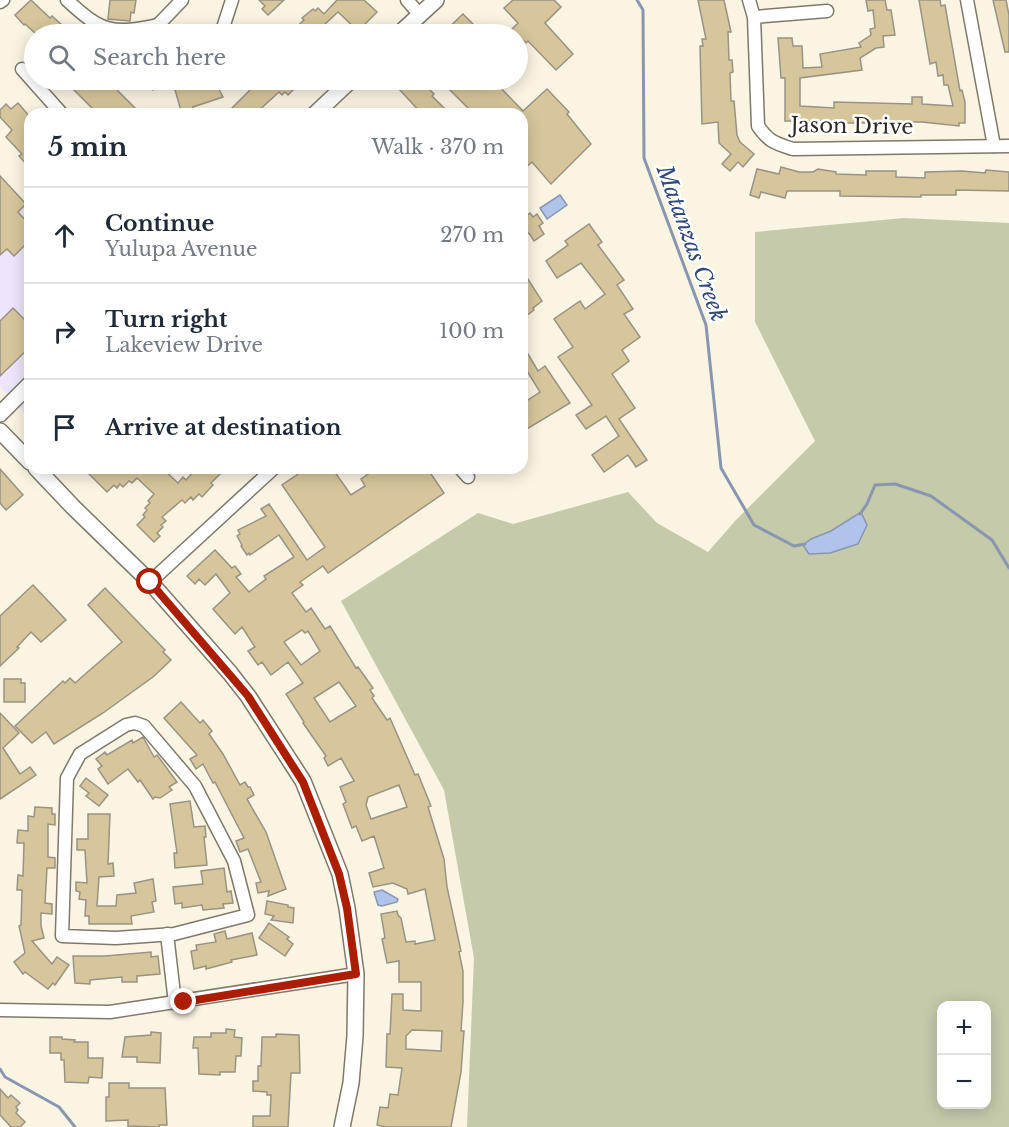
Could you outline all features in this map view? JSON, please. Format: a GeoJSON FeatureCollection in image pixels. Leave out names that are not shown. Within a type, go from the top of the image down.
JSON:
{"type":"FeatureCollection","features":[{"type":"Feature","properties":{"kind":"street"},"geometry":{"type":"LineString","coordinates":[[67,0],[83,15],[98,24]]}},
{"type":"Feature","properties":{"kind":"street"},"geometry":{"type":"LineString","coordinates":[[159,24],[182,0]]}},
{"type":"Feature","properties":{"kind":"street"},"geometry":{"type":"LineString","coordinates":[[224,24],[232,0]]}},
{"type":"Feature","properties":{"kind":"street"},"geometry":{"type":"LineString","coordinates":[[407,0],[420,15]]}},
{"type":"Feature","properties":{"kind":"street"},"geometry":{"type":"LineString","coordinates":[[410,24],[436,0]]}},
{"type":"Feature","properties":{"kind":"street","name":"Jason Drive"},"geometry":{"type":"LineString","coordinates":[[749,0],[754,17],[758,126],[766,138],[774,143],[793,149],[1009,146]]}},
{"type":"Feature","properties":{"kind":"street"},"geometry":{"type":"LineString","coordinates":[[967,0],[994,146]]}},
{"type":"Feature","properties":{"kind":"street"},"geometry":{"type":"LineString","coordinates":[[754,17],[827,11]]}},
{"type":"Feature","properties":{"kind":"street"},"geometry":{"type":"LineString","coordinates":[[41,90],[58,108]]}},
{"type":"Feature","properties":{"kind":"street"},"geometry":{"type":"LineString","coordinates":[[321,108],[340,90]]}},
{"type":"Feature","properties":{"kind":"street"},"geometry":{"type":"LineString","coordinates":[[0,414],[24,390]]}},
{"type":"Feature","properties":{"kind":"street"},"geometry":{"type":"LineString","coordinates":[[0,431],[24,456]]}},
{"type":"Feature","properties":{"kind":"street"},"geometry":{"type":"LineString","coordinates":[[42,474],[150,582],[242,688],[303,782],[339,874],[347,908],[356,974],[355,1036],[351,1083],[342,1127]]}},
{"type":"Feature","properties":{"kind":"street"},"geometry":{"type":"LineString","coordinates":[[150,582],[267,474]]}},
{"type":"Feature","properties":{"kind":"street"},"geometry":{"type":"LineString","coordinates":[[135,723],[144,726],[195,786],[234,861],[248,915],[170,934],[116,938],[62,936],[67,778],[80,754],[126,725],[135,723]]}},
{"type":"Feature","properties":{"kind":"street"},"geometry":{"type":"LineString","coordinates":[[170,934],[179,1002]]}},
{"type":"Feature","properties":{"kind":"street"},"geometry":{"type":"LineString","coordinates":[[0,1010],[110,1012],[356,974]]}},
{"type":"Feature","properties":{"kind":"shaded area"},"geometry":{"type":"Polygon","coordinates":[[[24,205],[24,413],[0,387],[0,223],[24,205]]]}},
{"type":"Feature","properties":{"kind":"green space"},"geometry":{"type":"Polygon","coordinates":[[[904,218],[1009,223],[1009,1127],[467,1127],[474,958],[444,790],[341,601],[478,513],[513,524],[628,492],[657,523],[708,552],[736,520],[815,441],[755,322],[755,232],[904,218]]]}},
{"type":"Feature","properties":{"kind":"water"},"geometry":{"type":"Polygon","coordinates":[[[560,195],[567,205],[547,219],[540,208],[560,195]]]}},
{"type":"Feature","properties":{"kind":"water"},"geometry":{"type":"Polygon","coordinates":[[[861,512],[867,525],[858,544],[830,553],[809,554],[803,545],[861,512]]]}},
{"type":"Feature","properties":{"kind":"water"},"geometry":{"type":"Polygon","coordinates":[[[382,890],[398,899],[397,902],[378,905],[374,892],[382,890]]]}},
{"type":"Feature","properties":{"kind":"building"},"geometry":{"type":"Polygon","coordinates":[[[31,0],[50,18],[52,16],[61,24],[24,25],[15,15],[31,0]]]}},
{"type":"Feature","properties":{"kind":"building"},"geometry":{"type":"Polygon","coordinates":[[[110,0],[136,0],[130,21],[108,19],[110,0]]]}},
{"type":"Feature","properties":{"kind":"building"},"geometry":{"type":"Polygon","coordinates":[[[259,0],[284,0],[268,15],[262,9],[265,6],[259,0]]]}},
{"type":"Feature","properties":{"kind":"building"},"geometry":{"type":"Polygon","coordinates":[[[337,0],[364,0],[377,12],[365,24],[351,24],[338,12],[325,24],[300,24],[304,20],[302,18],[313,9],[315,11],[318,8],[324,14],[337,0]]]}},
{"type":"Feature","properties":{"kind":"building"},"geometry":{"type":"Polygon","coordinates":[[[513,0],[554,0],[561,7],[545,23],[573,54],[556,70],[528,41],[528,24],[517,24],[504,8],[513,0]]]}},
{"type":"Feature","properties":{"kind":"building"},"geometry":{"type":"Polygon","coordinates":[[[698,0],[724,0],[731,32],[728,32],[729,60],[732,60],[733,72],[730,73],[731,101],[734,101],[737,135],[740,142],[754,154],[743,167],[738,162],[730,171],[722,164],[731,154],[719,143],[718,122],[702,124],[700,46],[703,46],[702,39],[706,39],[698,0]]]}},
{"type":"Feature","properties":{"kind":"building"},"geometry":{"type":"Polygon","coordinates":[[[866,0],[885,0],[887,10],[891,10],[895,35],[883,36],[884,47],[876,48],[860,58],[862,70],[800,78],[800,106],[834,108],[834,102],[912,104],[912,97],[922,97],[922,104],[953,106],[948,85],[944,85],[943,75],[938,76],[936,62],[930,64],[919,0],[940,0],[941,6],[945,5],[960,91],[962,90],[965,102],[965,123],[959,123],[959,126],[922,122],[891,122],[891,125],[877,125],[877,123],[834,123],[834,121],[785,121],[785,78],[781,78],[778,38],[792,38],[793,46],[802,46],[803,68],[822,67],[820,54],[861,47],[859,43],[871,35],[870,29],[875,28],[873,10],[868,11],[866,0]]]}},
{"type":"Feature","properties":{"kind":"building"},"geometry":{"type":"Polygon","coordinates":[[[993,0],[1006,0],[1009,15],[1009,52],[1005,52],[993,0]]]}},
{"type":"Feature","properties":{"kind":"building"},"geometry":{"type":"Polygon","coordinates":[[[463,14],[473,24],[452,24],[463,14]]]}},
{"type":"Feature","properties":{"kind":"building"},"geometry":{"type":"Polygon","coordinates":[[[547,89],[569,112],[567,114],[591,144],[551,184],[532,162],[528,166],[526,108],[547,89]]]}},
{"type":"Feature","properties":{"kind":"building"},"geometry":{"type":"Polygon","coordinates":[[[74,90],[117,90],[135,108],[92,108],[74,90]]]}},
{"type":"Feature","properties":{"kind":"building"},"geometry":{"type":"Polygon","coordinates":[[[175,90],[219,90],[223,97],[193,108],[180,108],[175,90]]]}},
{"type":"Feature","properties":{"kind":"building"},"geometry":{"type":"Polygon","coordinates":[[[250,90],[293,90],[288,95],[285,92],[282,95],[279,92],[262,108],[232,108],[250,90]]]}},
{"type":"Feature","properties":{"kind":"building"},"geometry":{"type":"Polygon","coordinates":[[[400,90],[430,90],[434,94],[432,96],[444,108],[416,108],[400,90]]]}},
{"type":"Feature","properties":{"kind":"building"},"geometry":{"type":"Polygon","coordinates":[[[450,90],[503,90],[520,108],[468,108],[450,90]]]}},
{"type":"Feature","properties":{"kind":"building"},"geometry":{"type":"Polygon","coordinates":[[[18,103],[24,110],[24,161],[19,156],[22,154],[6,137],[12,130],[0,117],[0,110],[6,104],[11,109],[18,103]]]}},
{"type":"Feature","properties":{"kind":"building"},"geometry":{"type":"Polygon","coordinates":[[[781,167],[799,172],[813,172],[818,169],[836,172],[836,174],[866,175],[866,171],[896,171],[896,177],[925,178],[925,172],[985,173],[986,170],[1009,172],[1009,191],[956,190],[956,195],[921,195],[921,197],[840,196],[840,191],[787,191],[785,198],[761,192],[759,198],[750,195],[757,169],[779,174],[781,167]]]}},
{"type":"Feature","properties":{"kind":"building"},"geometry":{"type":"Polygon","coordinates":[[[0,176],[24,202],[24,206],[18,212],[24,218],[24,246],[14,256],[7,249],[0,255],[0,176]]]}},
{"type":"Feature","properties":{"kind":"building"},"geometry":{"type":"Polygon","coordinates":[[[530,213],[533,217],[537,214],[543,223],[539,226],[544,234],[534,241],[528,234],[528,214],[530,213]]]}},
{"type":"Feature","properties":{"kind":"building"},"geometry":{"type":"Polygon","coordinates":[[[589,224],[602,242],[598,245],[624,280],[617,285],[633,309],[624,314],[640,337],[622,350],[629,361],[612,374],[635,408],[619,419],[647,460],[636,467],[628,455],[604,472],[592,455],[619,436],[606,416],[586,429],[576,415],[592,405],[558,357],[573,347],[554,319],[580,301],[585,309],[605,294],[581,263],[557,278],[546,261],[568,245],[565,241],[589,224]]]}},
{"type":"Feature","properties":{"kind":"building"},"geometry":{"type":"Polygon","coordinates":[[[528,279],[542,301],[533,308],[534,310],[528,314],[528,279]]]}},
{"type":"Feature","properties":{"kind":"building"},"geometry":{"type":"Polygon","coordinates":[[[13,308],[24,319],[24,353],[0,376],[0,321],[13,308]]]}},
{"type":"Feature","properties":{"kind":"building"},"geometry":{"type":"Polygon","coordinates":[[[528,354],[538,371],[545,366],[570,403],[528,428],[528,400],[540,392],[528,373],[528,354]]]}},
{"type":"Feature","properties":{"kind":"building"},"geometry":{"type":"Polygon","coordinates":[[[0,469],[23,495],[6,510],[0,503],[0,469]]]}},
{"type":"Feature","properties":{"kind":"building"},"geometry":{"type":"Polygon","coordinates":[[[89,474],[168,474],[178,483],[183,477],[186,480],[192,474],[220,474],[202,497],[199,494],[193,500],[191,497],[185,503],[182,500],[162,517],[166,521],[161,525],[163,527],[157,533],[160,536],[154,542],[137,525],[145,517],[143,515],[147,510],[145,508],[154,494],[137,478],[132,483],[129,481],[123,487],[120,484],[117,488],[114,485],[107,492],[89,474]]]}},
{"type":"Feature","properties":{"kind":"building"},"geometry":{"type":"Polygon","coordinates":[[[298,474],[336,474],[351,495],[365,486],[361,479],[368,474],[431,474],[444,493],[328,573],[323,566],[300,582],[303,585],[292,593],[306,612],[311,608],[325,629],[330,626],[356,668],[358,667],[373,688],[370,690],[374,696],[372,698],[387,720],[390,718],[431,806],[428,807],[444,859],[463,971],[461,1031],[464,1031],[461,1072],[451,1127],[377,1125],[380,1107],[388,1108],[390,1094],[398,1095],[402,1068],[386,1067],[392,994],[403,994],[403,1010],[421,1011],[421,982],[399,982],[399,961],[387,963],[382,939],[385,938],[381,914],[397,911],[401,918],[406,942],[415,941],[415,944],[435,940],[425,889],[408,894],[407,889],[393,883],[373,887],[369,873],[384,868],[374,836],[362,841],[356,826],[352,828],[343,804],[346,802],[340,787],[354,781],[341,758],[328,766],[324,758],[326,756],[286,694],[303,683],[288,662],[271,675],[262,662],[258,665],[248,651],[255,647],[242,627],[235,634],[213,609],[230,593],[216,574],[205,585],[199,579],[195,584],[187,576],[215,550],[232,568],[235,566],[241,574],[236,577],[249,592],[266,579],[264,576],[294,557],[279,535],[250,555],[249,553],[247,555],[241,546],[237,536],[240,534],[238,530],[266,516],[261,509],[269,504],[307,560],[325,547],[282,485],[298,474]],[[302,630],[284,642],[301,665],[320,651],[308,631],[305,633],[302,630]],[[339,682],[314,698],[330,722],[356,706],[339,682]],[[399,785],[368,797],[366,805],[371,819],[407,807],[399,785]],[[412,1030],[406,1036],[406,1049],[441,1051],[442,1031],[412,1030]]]}},
{"type":"Feature","properties":{"kind":"building"},"geometry":{"type":"Polygon","coordinates":[[[33,585],[66,620],[41,642],[31,632],[17,647],[19,648],[0,666],[0,616],[33,585]]]}},
{"type":"Feature","properties":{"kind":"building"},"geometry":{"type":"Polygon","coordinates":[[[105,588],[165,650],[163,652],[171,660],[153,677],[103,713],[54,744],[46,732],[32,743],[15,726],[63,681],[65,683],[70,678],[75,683],[122,642],[88,605],[105,588]]]}},
{"type":"Feature","properties":{"kind":"building"},"geometry":{"type":"Polygon","coordinates":[[[4,679],[21,679],[21,683],[25,683],[25,702],[4,702],[4,679]]]}},
{"type":"Feature","properties":{"kind":"building"},"geometry":{"type":"Polygon","coordinates":[[[181,702],[200,723],[203,720],[212,731],[209,734],[240,785],[245,782],[250,787],[254,795],[247,799],[266,832],[286,889],[268,896],[269,891],[258,893],[256,883],[261,882],[248,849],[240,852],[236,841],[244,838],[215,782],[213,783],[203,764],[196,769],[190,759],[197,755],[164,718],[181,702]]]}},
{"type":"Feature","properties":{"kind":"building"},"geometry":{"type":"Polygon","coordinates":[[[0,713],[19,733],[3,748],[20,774],[30,767],[36,775],[0,799],[0,713]]]}},
{"type":"Feature","properties":{"kind":"building"},"geometry":{"type":"Polygon","coordinates":[[[143,737],[154,757],[157,755],[177,782],[169,787],[172,790],[160,798],[153,799],[140,780],[138,782],[128,769],[108,784],[98,769],[102,766],[96,759],[105,752],[107,755],[132,740],[133,743],[143,737]]]}},
{"type":"Feature","properties":{"kind":"building"},"geometry":{"type":"Polygon","coordinates":[[[86,778],[108,795],[99,806],[86,796],[89,793],[80,786],[86,778]]]}},
{"type":"Feature","properties":{"kind":"building"},"geometry":{"type":"Polygon","coordinates":[[[190,801],[194,827],[205,826],[207,865],[175,868],[174,853],[177,853],[170,804],[190,801]]]}},
{"type":"Feature","properties":{"kind":"building"},"geometry":{"type":"Polygon","coordinates":[[[35,807],[52,808],[52,814],[55,814],[55,825],[48,824],[48,857],[55,858],[55,868],[47,868],[45,903],[52,904],[52,914],[41,913],[44,938],[32,941],[52,964],[57,957],[69,965],[55,985],[53,983],[48,989],[25,972],[23,974],[14,962],[25,953],[19,926],[21,925],[22,890],[17,890],[18,875],[23,876],[24,843],[17,843],[18,830],[28,831],[28,816],[34,817],[35,807]]]}},
{"type":"Feature","properties":{"kind":"building"},"geometry":{"type":"Polygon","coordinates":[[[88,814],[110,814],[108,864],[113,863],[114,876],[99,877],[97,906],[116,906],[117,895],[136,893],[134,883],[153,879],[156,901],[152,902],[154,912],[131,916],[132,924],[89,924],[89,916],[85,916],[86,900],[79,899],[80,892],[76,891],[76,882],[87,883],[85,850],[77,850],[77,839],[88,839],[88,814]]]}},
{"type":"Feature","properties":{"kind":"building"},"geometry":{"type":"Polygon","coordinates":[[[224,868],[227,892],[231,891],[233,903],[223,904],[224,908],[203,910],[202,905],[182,908],[182,903],[175,904],[173,887],[203,884],[201,871],[224,868]]]}},
{"type":"Feature","properties":{"kind":"building"},"geometry":{"type":"Polygon","coordinates":[[[267,901],[294,908],[293,923],[271,920],[274,916],[265,914],[267,901]]]}},
{"type":"Feature","properties":{"kind":"building"},"geometry":{"type":"Polygon","coordinates":[[[269,923],[289,937],[287,939],[293,944],[285,956],[259,938],[269,923]]]}},
{"type":"Feature","properties":{"kind":"building"},"geometry":{"type":"Polygon","coordinates":[[[225,931],[227,939],[252,933],[257,955],[231,960],[232,962],[206,969],[206,966],[194,969],[191,951],[197,950],[196,945],[216,942],[214,934],[225,931]]]}},
{"type":"Feature","properties":{"kind":"building"},"geometry":{"type":"Polygon","coordinates":[[[151,952],[151,957],[158,956],[160,974],[137,976],[137,982],[122,982],[122,977],[90,980],[90,984],[75,983],[73,956],[151,952]]]}},
{"type":"Feature","properties":{"kind":"building"},"geometry":{"type":"Polygon","coordinates":[[[226,1029],[235,1030],[234,1037],[242,1038],[241,1056],[236,1056],[235,1072],[220,1072],[220,1075],[199,1074],[198,1048],[193,1048],[194,1037],[211,1037],[211,1033],[226,1033],[226,1029]]]}},
{"type":"Feature","properties":{"kind":"building"},"geometry":{"type":"Polygon","coordinates":[[[151,1032],[161,1033],[160,1063],[137,1062],[137,1057],[122,1057],[125,1037],[151,1035],[151,1032]]]}},
{"type":"Feature","properties":{"kind":"building"},"geometry":{"type":"Polygon","coordinates":[[[276,1034],[299,1035],[300,1073],[291,1073],[288,1127],[253,1127],[253,1116],[270,1116],[271,1095],[267,1095],[267,1092],[253,1091],[253,1081],[258,1081],[262,1037],[276,1037],[276,1034]]]}},
{"type":"Feature","properties":{"kind":"building"},"geometry":{"type":"Polygon","coordinates":[[[50,1037],[62,1037],[62,1039],[75,1040],[74,1042],[88,1042],[88,1058],[103,1058],[102,1078],[89,1077],[88,1083],[65,1082],[64,1060],[61,1060],[61,1053],[50,1053],[50,1037]]]}},
{"type":"Feature","properties":{"kind":"building"},"geometry":{"type":"Polygon","coordinates":[[[109,1083],[129,1083],[129,1088],[165,1088],[167,1125],[128,1126],[128,1120],[106,1121],[106,1097],[109,1097],[109,1083]]]}},
{"type":"Feature","properties":{"kind":"building"},"geometry":{"type":"Polygon","coordinates":[[[0,1089],[8,1098],[11,1095],[20,1103],[16,1107],[18,1110],[16,1113],[25,1122],[20,1127],[11,1127],[0,1115],[0,1089]]]}},
{"type":"Feature","properties":{"kind":"waterway","name":"Matanzas Creek"},"geometry":{"type":"LineString","coordinates":[[637,0],[643,10],[644,158],[706,325],[721,468],[754,525],[794,546],[805,544]]}},
{"type":"Feature","properties":{"kind":"waterway","name":"Matanzas Creek"},"geometry":{"type":"LineString","coordinates":[[860,514],[875,485],[895,484],[931,496],[992,540],[1009,568]]}},
{"type":"Feature","properties":{"kind":"waterway"},"geometry":{"type":"LineString","coordinates":[[0,1069],[5,1077],[59,1107],[75,1127]]}},
{"type":"Feature","properties":{"kind":"route"},"geometry":{"type":"LineString","coordinates":[[150,582],[248,696],[303,782],[339,874],[347,908],[356,974],[184,1002]]}}]}
